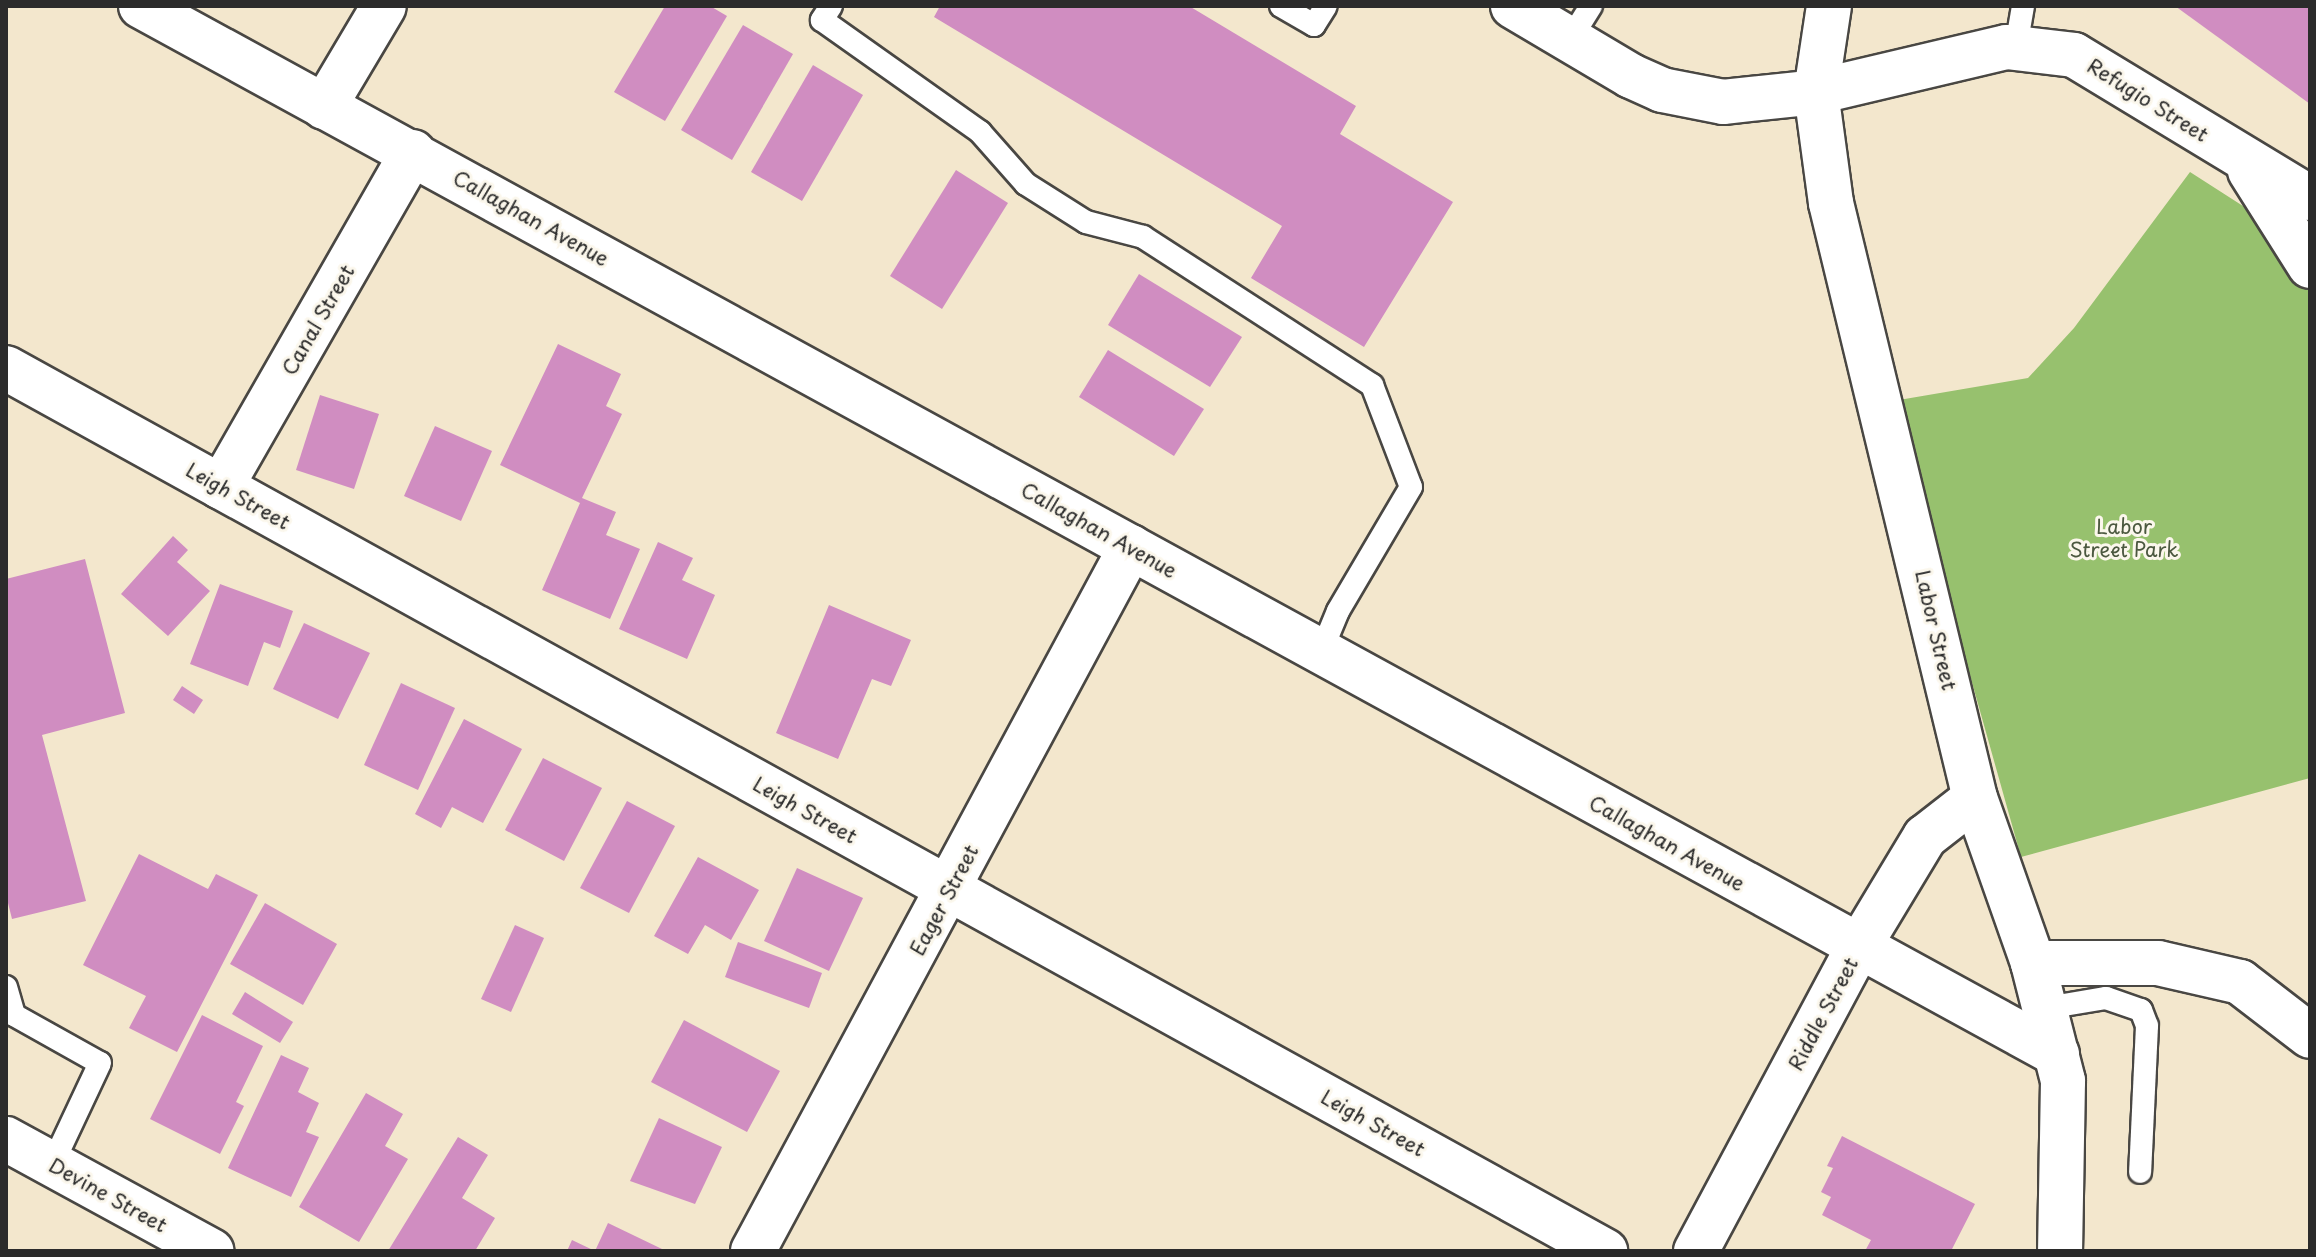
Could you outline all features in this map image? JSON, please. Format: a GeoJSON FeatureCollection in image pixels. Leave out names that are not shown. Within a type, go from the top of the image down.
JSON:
{"type":"FeatureCollection","features":[{"type":"Feature","properties":{"kind":"street","name":"Callaghan Avenue"},"geometry":{"type":"LineString","coordinates":[[141,6],[324,107],[413,152],[1858,948],[2057,1054]]}},
{"type":"Feature","properties":{"kind":"street"},"geometry":{"type":"LineString","coordinates":[[324,107],[384,6]]}},
{"type":"Feature","properties":{"kind":"street","name":"Refugio Street"},"geometry":{"type":"LineString","coordinates":[[1513,6],[1580,24],[1631,76],[1698,99],[1758,100],[1816,92],[1966,53],[2019,26],[2106,70],[2242,160],[2310,198]]}},
{"type":"Feature","properties":{"kind":"street","name":"Labor Street"},"geometry":{"type":"LineString","coordinates":[[1829,6],[1816,92],[1849,288],[1975,798],[2033,963],[2063,1081],[2060,1251]]}},
{"type":"Feature","properties":{"kind":"street","name":"Canal Street"},"geometry":{"type":"LineString","coordinates":[[221,487],[413,152]]}},
{"type":"Feature","properties":{"kind":"street","name":"Refugio Street"},"geometry":{"type":"LineString","coordinates":[[2242,160],[2310,266]]}},
{"type":"Feature","properties":{"kind":"street","name":"Leigh Street"},"geometry":{"type":"LineString","coordinates":[[6,368],[1605,1251]]}},
{"type":"Feature","properties":{"kind":"street","name":"Eager Street"},"geometry":{"type":"LineString","coordinates":[[753,1251],[950,890],[1131,547]]}},
{"type":"Feature","properties":{"kind":"street","name":"Riddle Street"},"geometry":{"type":"LineString","coordinates":[[1696,1251],[1858,948],[1925,837],[1975,798]]}},
{"type":"Feature","properties":{"kind":"street"},"geometry":{"type":"LineString","coordinates":[[2033,963],[2158,963],[2240,982],[2310,1036]]}},
{"type":"Feature","properties":{"kind":"street","name":"Devine Street"},"geometry":{"type":"LineString","coordinates":[[6,1139],[52,1165],[159,1238],[211,1251]]}},
{"type":"Feature","properties":{"kind":"lane"},"geometry":{"type":"LineString","coordinates":[[831,6],[822,20],[980,132],[1026,184],[1086,222],[1143,237],[1372,385],[1411,487],[1338,611],[1321,652]]}},
{"type":"Feature","properties":{"kind":"lane"},"geometry":{"type":"LineString","coordinates":[[1281,6],[1314,25],[1326,6]]}},
{"type":"Feature","properties":{"kind":"lane"},"geometry":{"type":"LineString","coordinates":[[6,987],[14,1015],[100,1063],[52,1165]]}},
{"type":"Feature","properties":{"kind":"lane"},"geometry":{"type":"LineString","coordinates":[[2046,1008],[2106,998],[2141,1010],[2147,1026],[2140,1172]]}},
{"type":"Feature","properties":{"kind":"green space","name":"Labor Street Park"},"geometry":{"type":"Polygon","coordinates":[[[2190,172],[2257,215],[2310,286],[2310,778],[2021,857],[1893,401],[2028,378],[2074,328],[2190,172]]]}},
{"type":"Feature","properties":{"kind":"building"},"geometry":{"type":"Polygon","coordinates":[[[665,6],[710,6],[727,16],[665,121],[614,92],[665,6]]]}},
{"type":"Feature","properties":{"kind":"building"},"geometry":{"type":"Polygon","coordinates":[[[940,6],[1189,6],[1356,106],[1340,134],[1453,202],[1364,347],[1251,278],[1282,226],[934,17],[940,6]]]}},
{"type":"Feature","properties":{"kind":"building"},"geometry":{"type":"Polygon","coordinates":[[[2175,6],[2310,6],[2310,104],[2175,6]]]}},
{"type":"Feature","properties":{"kind":"building"},"geometry":{"type":"Polygon","coordinates":[[[743,25],[793,54],[732,160],[681,130],[743,25]]]}},
{"type":"Feature","properties":{"kind":"building"},"geometry":{"type":"Polygon","coordinates":[[[813,65],[863,95],[802,201],[751,172],[813,65]]]}},
{"type":"Feature","properties":{"kind":"building"},"geometry":{"type":"Polygon","coordinates":[[[956,170],[1008,203],[942,309],[890,276],[956,170]]]}},
{"type":"Feature","properties":{"kind":"building"},"geometry":{"type":"Polygon","coordinates":[[[1139,274],[1242,337],[1210,387],[1108,325],[1139,274]]]}},
{"type":"Feature","properties":{"kind":"building"},"geometry":{"type":"Polygon","coordinates":[[[558,344],[621,374],[606,406],[622,414],[582,498],[616,512],[606,535],[640,549],[610,619],[542,590],[580,503],[500,465],[558,344]]]}},
{"type":"Feature","properties":{"kind":"building"},"geometry":{"type":"Polygon","coordinates":[[[1108,350],[1204,409],[1174,456],[1079,397],[1108,350]]]}},
{"type":"Feature","properties":{"kind":"building"},"geometry":{"type":"Polygon","coordinates":[[[320,395],[379,414],[354,489],[296,470],[320,395]]]}},
{"type":"Feature","properties":{"kind":"building"},"geometry":{"type":"Polygon","coordinates":[[[435,426],[492,451],[461,521],[404,496],[435,426]]]}},
{"type":"Feature","properties":{"kind":"building"},"geometry":{"type":"Polygon","coordinates":[[[173,536],[188,550],[177,562],[210,591],[168,636],[121,594],[173,536]]]}},
{"type":"Feature","properties":{"kind":"building"},"geometry":{"type":"Polygon","coordinates":[[[658,542],[693,558],[682,580],[715,595],[687,659],[619,629],[658,542]]]}},
{"type":"Feature","properties":{"kind":"building"},"geometry":{"type":"Polygon","coordinates":[[[85,559],[125,713],[42,735],[86,901],[12,919],[6,895],[6,579],[85,559]]]}},
{"type":"Feature","properties":{"kind":"building"},"geometry":{"type":"Polygon","coordinates":[[[220,584],[293,611],[280,648],[264,642],[248,686],[190,664],[220,584]]]}},
{"type":"Feature","properties":{"kind":"building"},"geometry":{"type":"Polygon","coordinates":[[[829,605],[911,640],[891,686],[872,679],[838,759],[776,733],[829,605]]]}},
{"type":"Feature","properties":{"kind":"building"},"geometry":{"type":"Polygon","coordinates":[[[304,623],[370,653],[338,719],[273,689],[304,623]]]}},
{"type":"Feature","properties":{"kind":"building"},"geometry":{"type":"Polygon","coordinates":[[[401,683],[455,708],[418,790],[364,765],[401,683]]]}},
{"type":"Feature","properties":{"kind":"building"},"geometry":{"type":"Polygon","coordinates":[[[182,686],[203,700],[194,714],[173,700],[182,686]]]}},
{"type":"Feature","properties":{"kind":"building"},"geometry":{"type":"Polygon","coordinates":[[[464,719],[522,749],[483,823],[452,807],[441,828],[415,814],[464,719]]]}},
{"type":"Feature","properties":{"kind":"building"},"geometry":{"type":"Polygon","coordinates":[[[543,758],[602,788],[564,861],[505,830],[543,758]]]}},
{"type":"Feature","properties":{"kind":"building"},"geometry":{"type":"Polygon","coordinates":[[[627,801],[675,826],[629,913],[580,888],[627,801]]]}},
{"type":"Feature","properties":{"kind":"building"},"geometry":{"type":"Polygon","coordinates":[[[139,854],[208,889],[216,874],[258,895],[177,1052],[129,1028],[146,996],[83,965],[139,854]]]}},
{"type":"Feature","properties":{"kind":"building"},"geometry":{"type":"Polygon","coordinates":[[[698,857],[759,890],[731,940],[705,925],[688,954],[654,936],[698,857]]]}},
{"type":"Feature","properties":{"kind":"building"},"geometry":{"type":"Polygon","coordinates":[[[797,868],[863,898],[829,971],[764,941],[797,868]]]}},
{"type":"Feature","properties":{"kind":"building"},"geometry":{"type":"Polygon","coordinates":[[[265,903],[337,944],[303,1005],[230,964],[265,903]]]}},
{"type":"Feature","properties":{"kind":"building"},"geometry":{"type":"Polygon","coordinates":[[[515,925],[544,938],[511,1012],[481,999],[515,925]]]}},
{"type":"Feature","properties":{"kind":"building"},"geometry":{"type":"Polygon","coordinates":[[[738,942],[822,973],[809,1008],[725,977],[738,942]]]}},
{"type":"Feature","properties":{"kind":"building"},"geometry":{"type":"Polygon","coordinates":[[[245,992],[293,1022],[280,1043],[232,1014],[245,992]]]}},
{"type":"Feature","properties":{"kind":"building"},"geometry":{"type":"Polygon","coordinates":[[[202,1015],[263,1046],[236,1102],[244,1106],[220,1154],[150,1119],[202,1015]]]}},
{"type":"Feature","properties":{"kind":"building"},"geometry":{"type":"Polygon","coordinates":[[[684,1020],[780,1071],[747,1132],[651,1082],[684,1020]]]}},
{"type":"Feature","properties":{"kind":"building"},"geometry":{"type":"Polygon","coordinates":[[[281,1055],[309,1068],[298,1092],[319,1103],[306,1132],[319,1137],[291,1197],[228,1168],[281,1055]]]}},
{"type":"Feature","properties":{"kind":"building"},"geometry":{"type":"Polygon","coordinates":[[[366,1093],[403,1114],[385,1146],[408,1159],[359,1242],[299,1207],[366,1093]]]}},
{"type":"Feature","properties":{"kind":"building"},"geometry":{"type":"Polygon","coordinates":[[[659,1118],[722,1147],[695,1204],[630,1181],[659,1118]]]}},
{"type":"Feature","properties":{"kind":"building"},"geometry":{"type":"Polygon","coordinates":[[[1842,1136],[1975,1204],[1951,1251],[1865,1251],[1871,1240],[1822,1215],[1831,1197],[1821,1192],[1833,1168],[1827,1166],[1842,1136]]]}},
{"type":"Feature","properties":{"kind":"building"},"geometry":{"type":"Polygon","coordinates":[[[458,1137],[488,1155],[462,1198],[495,1218],[475,1251],[388,1251],[458,1137]]]}},
{"type":"Feature","properties":{"kind":"building"},"geometry":{"type":"Polygon","coordinates":[[[608,1223],[662,1249],[661,1251],[595,1251],[608,1223]]]}},
{"type":"Feature","properties":{"kind":"building"},"geometry":{"type":"Polygon","coordinates":[[[572,1240],[595,1251],[567,1251],[572,1240]]]}}]}
